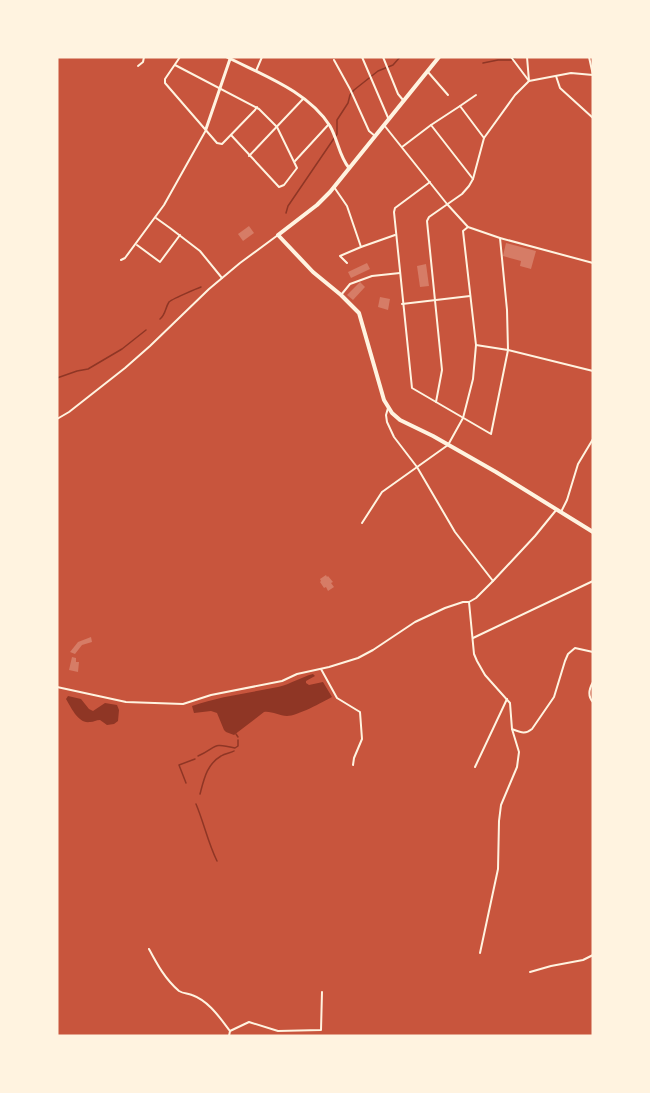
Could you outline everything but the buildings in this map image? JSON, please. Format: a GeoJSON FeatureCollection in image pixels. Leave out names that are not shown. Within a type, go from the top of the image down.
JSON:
{"type":"FeatureCollection","features":[{"type":"Feature","properties":{"kind":"main road"},"geometry":{"type":"LineString","coordinates":[[440,57],[334,187],[316,205],[278,235],[358,314],[384,400],[388,408],[400,420],[496,472],[593,532]]}},
{"type":"Feature","properties":{"kind":"street"},"geometry":{"type":"LineString","coordinates":[[180,57],[165,82],[215,142],[222,144],[257,107]]}},
{"type":"Feature","properties":{"kind":"street"},"geometry":{"type":"LineString","coordinates":[[256,72],[262,57]]}},
{"type":"Feature","properties":{"kind":"street"},"geometry":{"type":"LineString","coordinates":[[362,57],[388,120]]}},
{"type":"Feature","properties":{"kind":"street"},"geometry":{"type":"LineString","coordinates":[[383,57],[398,94],[404,101]]}},
{"type":"Feature","properties":{"kind":"street"},"geometry":{"type":"LineString","coordinates":[[511,57],[529,81]]}},
{"type":"Feature","properties":{"kind":"street"},"geometry":{"type":"LineString","coordinates":[[527,57],[529,81]]}},
{"type":"Feature","properties":{"kind":"street"},"geometry":{"type":"LineString","coordinates":[[436,402],[442,370],[427,221],[429,217],[466,190],[473,179],[484,138],[515,95],[529,81],[571,73],[593,76],[589,57]]}},
{"type":"Feature","properties":{"kind":"street"},"geometry":{"type":"LineString","coordinates":[[138,66],[143,62],[143,58]]}},
{"type":"Feature","properties":{"kind":"street"},"geometry":{"type":"LineString","coordinates":[[121,260],[156,218],[206,129],[229,58],[289,89],[315,109],[328,124],[342,159],[349,169]]}},
{"type":"Feature","properties":{"kind":"street"},"geometry":{"type":"LineString","coordinates":[[334,60],[369,131],[375,137]]}},
{"type":"Feature","properties":{"kind":"street"},"geometry":{"type":"LineString","coordinates":[[175,65],[262,110],[277,127],[295,161],[296,170],[284,185],[279,187],[231,135]]}},
{"type":"Feature","properties":{"kind":"street"},"geometry":{"type":"LineString","coordinates":[[428,71],[448,95]]}},
{"type":"Feature","properties":{"kind":"street"},"geometry":{"type":"LineString","coordinates":[[556,76],[560,88],[593,118]]}},
{"type":"Feature","properties":{"kind":"street"},"geometry":{"type":"LineString","coordinates":[[402,147],[476,95]]}},
{"type":"Feature","properties":{"kind":"street"},"geometry":{"type":"LineString","coordinates":[[249,156],[303,99]]}},
{"type":"Feature","properties":{"kind":"street"},"geometry":{"type":"LineString","coordinates":[[460,106],[484,138]]}},
{"type":"Feature","properties":{"kind":"street"},"geometry":{"type":"LineString","coordinates":[[295,161],[328,124]]}},
{"type":"Feature","properties":{"kind":"street"},"geometry":{"type":"LineString","coordinates":[[384,125],[447,204],[468,226],[500,238],[593,263]]}},
{"type":"Feature","properties":{"kind":"street"},"geometry":{"type":"LineString","coordinates":[[431,125],[473,179]]}},
{"type":"Feature","properties":{"kind":"street"},"geometry":{"type":"LineString","coordinates":[[430,182],[395,207],[394,212],[412,388],[491,435],[508,350],[507,310],[500,238]]}},
{"type":"Feature","properties":{"kind":"street"},"geometry":{"type":"LineString","coordinates":[[334,187],[347,206],[362,247]]}},
{"type":"Feature","properties":{"kind":"street"},"geometry":{"type":"LineString","coordinates":[[156,218],[200,251],[222,278]]}},
{"type":"Feature","properties":{"kind":"street"},"geometry":{"type":"LineString","coordinates":[[362,524],[382,492],[448,445],[464,418],[473,378],[476,345],[463,231],[468,226]]}},
{"type":"Feature","properties":{"kind":"street"},"geometry":{"type":"LineString","coordinates":[[136,244],[160,262],[180,235]]}},
{"type":"Feature","properties":{"kind":"street"},"geometry":{"type":"LineString","coordinates":[[57,419],[138,358],[222,278],[278,235]]}},
{"type":"Feature","properties":{"kind":"street"},"geometry":{"type":"LineString","coordinates":[[346,263],[340,256],[396,235]]}},
{"type":"Feature","properties":{"kind":"street"},"geometry":{"type":"LineString","coordinates":[[341,295],[350,284],[372,276],[400,273]]}},
{"type":"Feature","properties":{"kind":"street"},"geometry":{"type":"LineString","coordinates":[[402,304],[470,296]]}},
{"type":"Feature","properties":{"kind":"street"},"geometry":{"type":"LineString","coordinates":[[476,345],[508,350],[593,371]]}},
{"type":"Feature","properties":{"kind":"street"},"geometry":{"type":"LineString","coordinates":[[388,408],[386,415],[390,431],[417,467],[451,525],[493,581]]}},
{"type":"Feature","properties":{"kind":"street"},"geometry":{"type":"LineString","coordinates":[[57,687],[126,702],[183,704],[212,695],[282,681],[297,674],[366,655],[415,622],[456,603],[469,602],[476,598],[567,500],[578,464],[593,439]]}},
{"type":"Feature","properties":{"kind":"street"},"geometry":{"type":"LineString","coordinates":[[473,638],[593,581]]}},
{"type":"Feature","properties":{"kind":"street"},"geometry":{"type":"LineString","coordinates":[[469,602],[474,654],[485,675],[507,699],[519,752],[517,767],[501,805],[498,869],[480,952]]}},
{"type":"Feature","properties":{"kind":"street"},"geometry":{"type":"LineString","coordinates":[[512,729],[523,733],[532,729],[554,697],[568,654],[574,648],[593,652]]}},
{"type":"Feature","properties":{"kind":"street"},"geometry":{"type":"LineString","coordinates":[[321,669],[337,698],[360,712],[362,739],[353,765]]}},
{"type":"Feature","properties":{"kind":"street"},"geometry":{"type":"LineString","coordinates":[[593,682],[588,694],[593,702]]}},
{"type":"Feature","properties":{"kind":"street"},"geometry":{"type":"LineString","coordinates":[[475,767],[507,699]]}},
{"type":"Feature","properties":{"kind":"street"},"geometry":{"type":"LineString","coordinates":[[149,949],[163,975],[180,992],[192,995],[211,1008],[230,1031]]}},
{"type":"Feature","properties":{"kind":"street"},"geometry":{"type":"LineString","coordinates":[[530,972],[583,960],[593,955]]}},
{"type":"Feature","properties":{"kind":"street"},"geometry":{"type":"LineString","coordinates":[[230,1031],[249,1022],[278,1031],[321,1030],[322,992]]}},
{"type":"Feature","properties":{"kind":"street"},"geometry":{"type":"LineString","coordinates":[[229,1036],[230,1031]]}},
{"type":"Feature","properties":{"kind":"shaded area"},"geometry":{"type":"Polygon","coordinates":[[[313,674],[315,676],[306,683],[309,685],[323,682],[332,697],[291,715],[264,712],[234,735],[224,730],[217,713],[211,711],[194,713],[192,706],[224,697],[278,687],[313,674]]]}},
{"type":"Feature","properties":{"kind":"shaded area"},"geometry":{"type":"Polygon","coordinates":[[[68,696],[81,699],[93,711],[105,703],[117,705],[118,721],[107,725],[100,720],[86,722],[82,720],[75,714],[66,699],[68,696]]]}},
{"type":"Feature","properties":{"kind":"waterway"},"geometry":{"type":"LineString","coordinates":[[286,213],[288,206],[337,134],[337,120],[348,103],[350,95],[378,71],[393,65],[400,57]]}},
{"type":"Feature","properties":{"kind":"waterway"},"geometry":{"type":"LineString","coordinates":[[483,63],[511,60],[517,57]]}},
{"type":"Feature","properties":{"kind":"waterway"},"geometry":{"type":"LineString","coordinates":[[160,319],[169,302],[201,287]]}},
{"type":"Feature","properties":{"kind":"waterway"},"geometry":{"type":"LineString","coordinates":[[57,378],[88,369],[122,349],[146,330]]}},
{"type":"Feature","properties":{"kind":"waterway"},"geometry":{"type":"LineString","coordinates":[[198,756],[215,746],[235,748],[238,746],[238,740]]}},
{"type":"Feature","properties":{"kind":"waterway"},"geometry":{"type":"LineString","coordinates":[[200,794],[212,763],[234,751]]}},
{"type":"Feature","properties":{"kind":"waterway"},"geometry":{"type":"LineString","coordinates":[[186,783],[179,765],[195,759]]}},
{"type":"Feature","properties":{"kind":"waterway"},"geometry":{"type":"LineString","coordinates":[[196,804],[217,861]]}}]}
